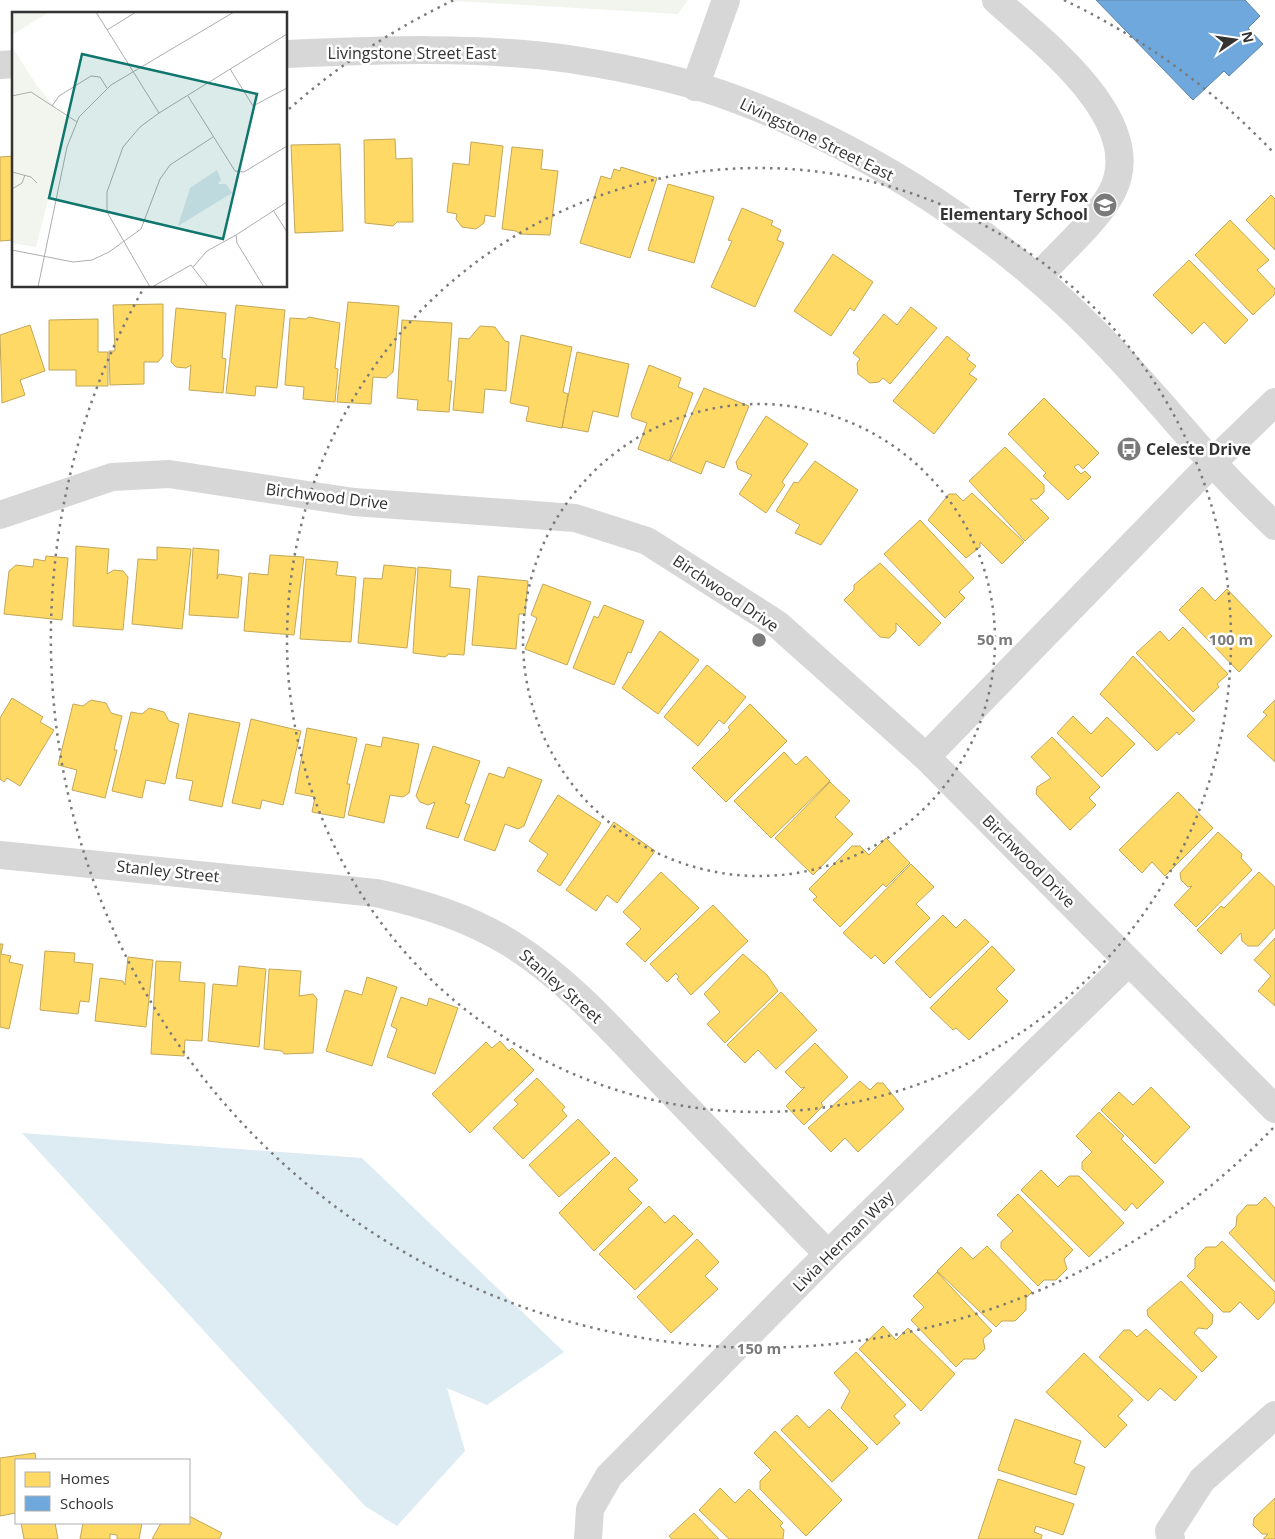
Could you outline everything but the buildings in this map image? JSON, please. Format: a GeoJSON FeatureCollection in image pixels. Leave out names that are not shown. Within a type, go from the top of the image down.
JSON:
{"type":"FeatureCollection","features":[{"type":"Feature","properties":{"kind":"street"},"geometry":{"type":"LineString","coordinates":[[695,87],[726,0]]}},
{"type":"Feature","properties":{"kind":"street"},"geometry":{"type":"LineString","coordinates":[[996,0],[1061,61],[1098,103],[1114,128],[1120,153],[1118,178],[1109,197],[1037,278]]}},
{"type":"Feature","properties":{"kind":"street","name":"Livingstone Street East"},"geometry":{"type":"LineString","coordinates":[[288,54],[376,50],[472,51],[568,59],[619,68],[737,99],[816,134],[896,176],[1008,253],[1066,304],[1134,372],[1212,463],[1275,526]]}},
{"type":"Feature","properties":{"kind":"street"},"geometry":{"type":"LineString","coordinates":[[926,757],[1212,463],[1275,402]]}},
{"type":"Feature","properties":{"kind":"street","name":"Birchwood Drive"},"geometry":{"type":"LineString","coordinates":[[0,515],[112,476],[169,474],[354,502],[575,518],[647,540],[777,624],[926,757],[1275,1108]]}},
{"type":"Feature","properties":{"kind":"street","name":"Stanley Street"},"geometry":{"type":"LineString","coordinates":[[0,855],[376,893],[422,903],[464,918],[513,946],[553,975],[601,1020],[828,1254]]}},
{"type":"Feature","properties":{"kind":"street","name":"Livia Herman Way"},"geometry":{"type":"LineString","coordinates":[[588,1539],[590,1509],[609,1476],[828,1254],[1129,962]]}},
{"type":"Feature","properties":{"kind":"street"},"geometry":{"type":"LineString","coordinates":[[1171,1539],[1169,1531],[1202,1480],[1275,1415]]}},
{"type":"Feature","properties":{"kind":"shaded area"},"geometry":{"type":"Polygon","coordinates":[[[438,0],[688,0],[678,14],[438,0]]]}},
{"type":"Feature","properties":{"kind":"shaded area"},"geometry":{"type":"Polygon","coordinates":[[[22,1133],[362,1158],[564,1352],[487,1405],[447,1388],[465,1451],[397,1526],[365,1506],[22,1133]]]}},
{"type":"Feature","properties":{"kind":"place","name":"Terry Fox Elementary School"},"geometry":{"type":"Point","coordinates":[1105,205]}},
{"type":"Feature","properties":{"kind":"place","name":"Celeste Drive"},"geometry":{"type":"Point","coordinates":[1129,449]}}]}
